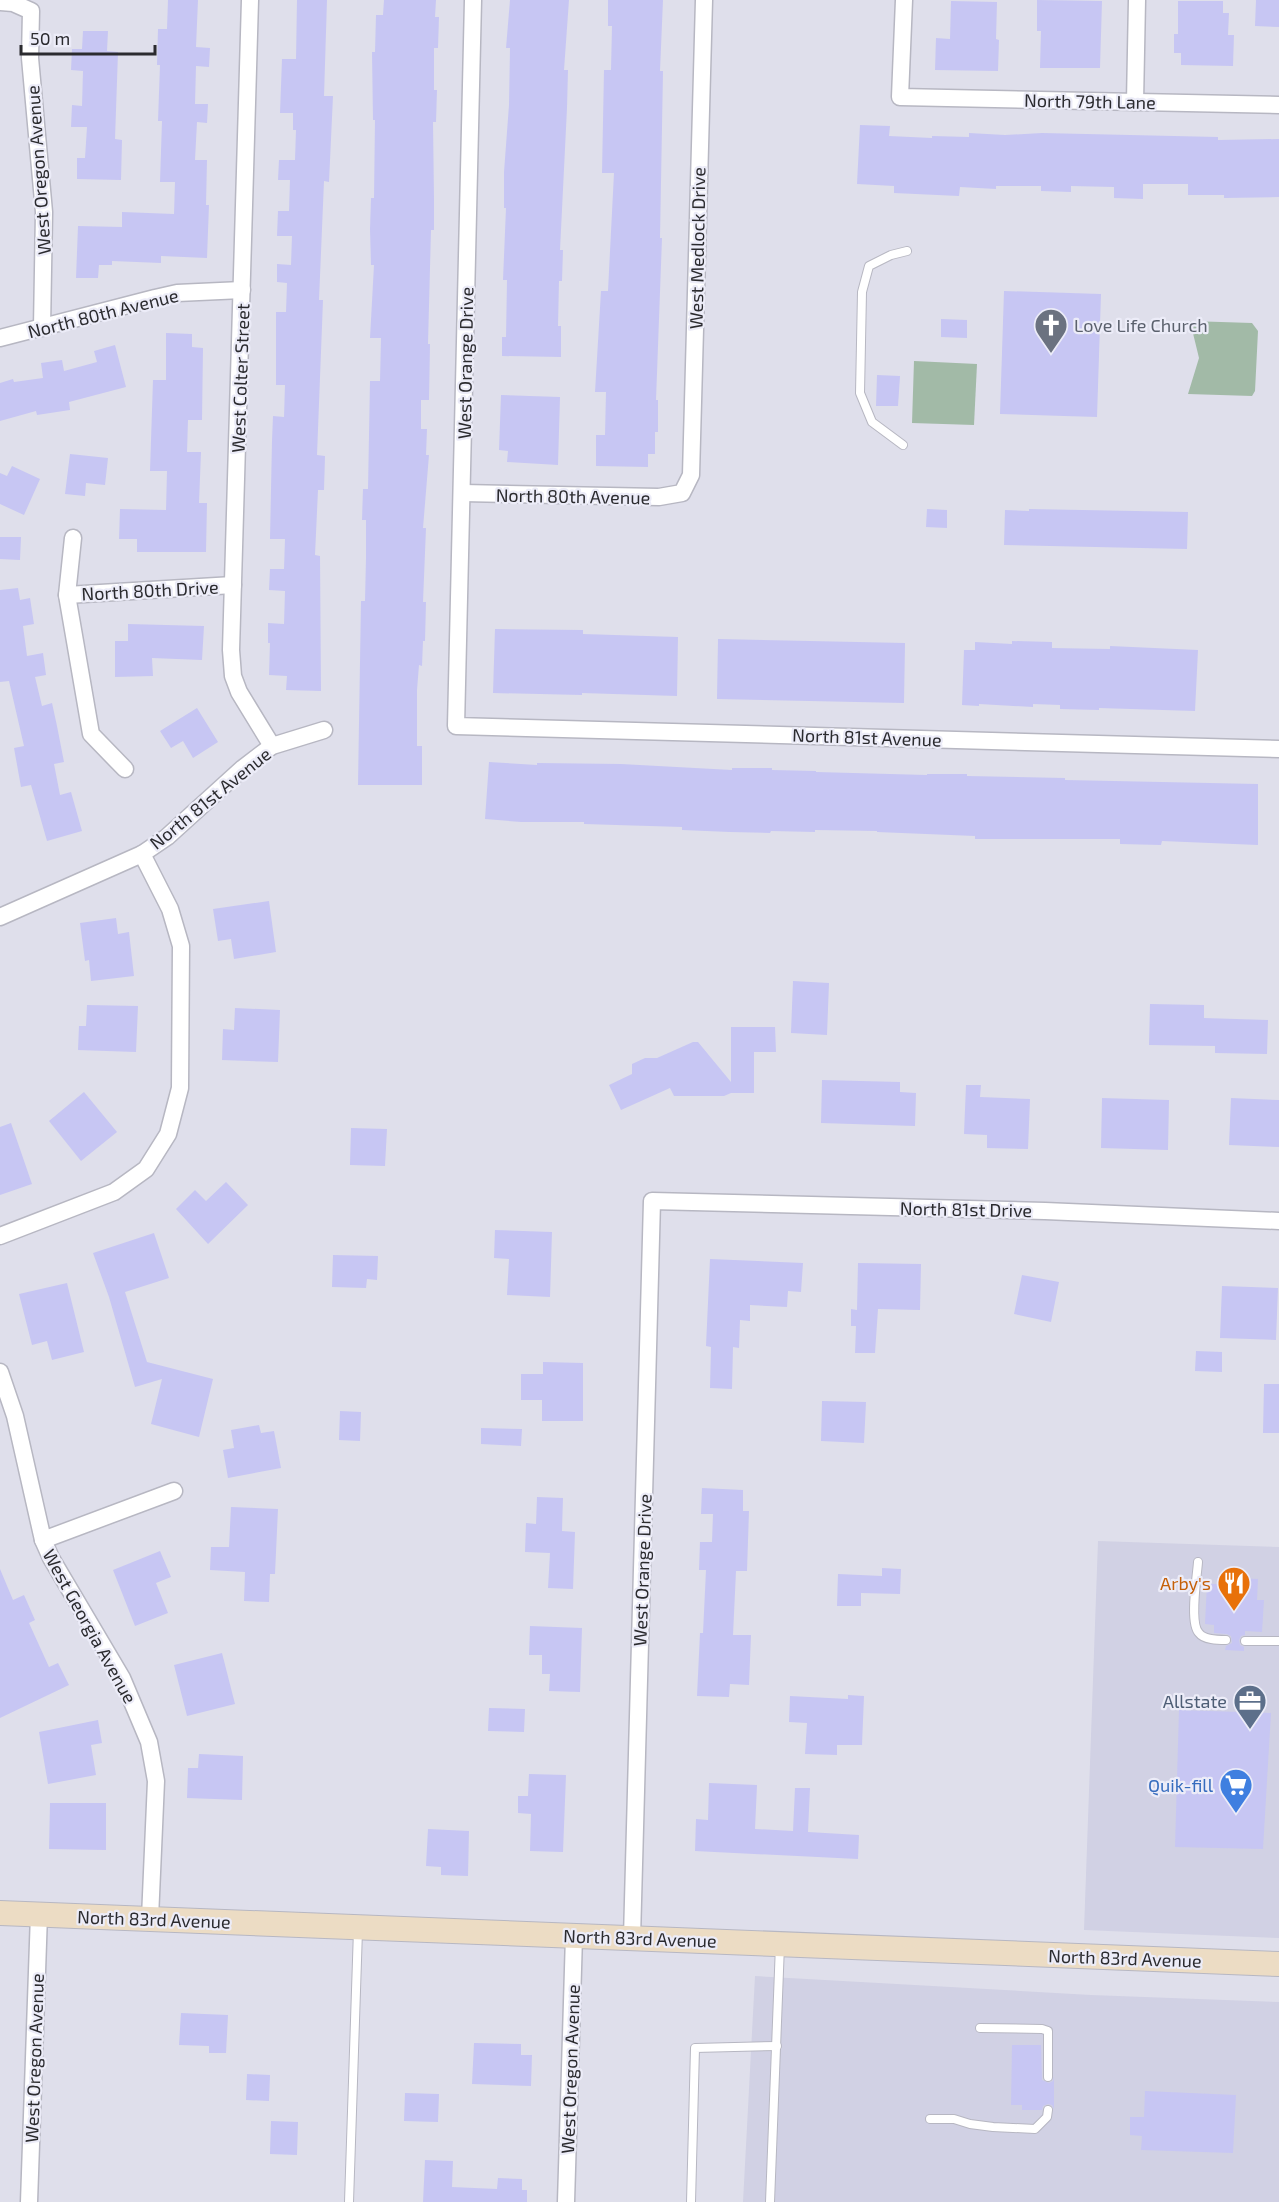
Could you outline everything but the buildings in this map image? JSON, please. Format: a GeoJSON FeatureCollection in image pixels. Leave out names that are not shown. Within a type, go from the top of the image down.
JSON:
{"type":"FeatureCollection","features":[{"type":"Feature","properties":{"kind":"main road","name":"North 83rd Avenue"},"geometry":{"type":"LineString","coordinates":[[0,1913],[1279,1964]]}},
{"type":"Feature","properties":{"kind":"street","name":"West Colter Street"},"geometry":{"type":"LineString","coordinates":[[250,0],[231,650],[238,692],[272,746]]}},
{"type":"Feature","properties":{"kind":"street","name":"West Orange Drive"},"geometry":{"type":"LineString","coordinates":[[456,726],[473,0]]}},
{"type":"Feature","properties":{"kind":"street","name":"West Medlock Drive"},"geometry":{"type":"LineString","coordinates":[[682,493],[691,476],[704,0]]}},
{"type":"Feature","properties":{"kind":"street","name":"North 79th Lane"},"geometry":{"type":"LineString","coordinates":[[904,0],[900,97],[1279,105]]}},
{"type":"Feature","properties":{"kind":"street"},"geometry":{"type":"LineString","coordinates":[[1135,102],[1137,0]]}},
{"type":"Feature","properties":{"kind":"street","name":"West Oregon Avenue"},"geometry":{"type":"LineString","coordinates":[[0,2],[13,3],[31,11],[30,58],[44,212],[42,328]]}},
{"type":"Feature","properties":{"kind":"street","name":"North 80th Avenue"},"geometry":{"type":"LineString","coordinates":[[0,338],[177,293],[242,290]]}},
{"type":"Feature","properties":{"kind":"street","name":"North 80th Avenue"},"geometry":{"type":"LineString","coordinates":[[463,493],[659,497],[682,493]]}},
{"type":"Feature","properties":{"kind":"street"},"geometry":{"type":"LineString","coordinates":[[73,538],[67,595],[91,734],[125,769]]}},
{"type":"Feature","properties":{"kind":"street","name":"North 80th Drive"},"geometry":{"type":"LineString","coordinates":[[67,595],[233,585]]}},
{"type":"Feature","properties":{"kind":"street","name":"North 81st Avenue"},"geometry":{"type":"LineString","coordinates":[[456,726],[1279,749]]}},
{"type":"Feature","properties":{"kind":"street","name":"North 81st Avenue"},"geometry":{"type":"LineString","coordinates":[[0,917],[142,854],[167,837],[243,768],[272,746],[324,730]]}},
{"type":"Feature","properties":{"kind":"street"},"geometry":{"type":"LineString","coordinates":[[0,1236],[114,1192],[146,1169],[168,1134],[180,1088],[181,945],[170,909],[142,854]]}},
{"type":"Feature","properties":{"kind":"street","name":"West Orange Drive"},"geometry":{"type":"LineString","coordinates":[[632,1938],[652,1201]]}},
{"type":"Feature","properties":{"kind":"street","name":"North 81st Drive"},"geometry":{"type":"LineString","coordinates":[[652,1201],[1045,1211],[1279,1221]]}},
{"type":"Feature","properties":{"kind":"street","name":"West Georgia Avenue"},"geometry":{"type":"LineString","coordinates":[[0,1372],[15,1416],[43,1540],[51,1558],[122,1678],[149,1742],[156,1780],[150,1918]]}},
{"type":"Feature","properties":{"kind":"street"},"geometry":{"type":"LineString","coordinates":[[43,1540],[174,1491]]}},
{"type":"Feature","properties":{"kind":"street","name":"West Oregon Avenue"},"geometry":{"type":"LineString","coordinates":[[29,2202],[39,1914]]}},
{"type":"Feature","properties":{"kind":"street","name":"West Oregon Avenue"},"geometry":{"type":"LineString","coordinates":[[566,2202],[574,1935]]}},
{"type":"Feature","properties":{"kind":"lane"},"geometry":{"type":"LineString","coordinates":[[903,445],[872,422],[860,393],[860,346],[862,292],[869,266],[891,255],[907,251]]}},
{"type":"Feature","properties":{"kind":"lane"},"geometry":{"type":"LineString","coordinates":[[1198,1562],[1194,1618],[1197,1630],[1199,1634],[1207,1638],[1226,1640]]}},
{"type":"Feature","properties":{"kind":"lane"},"geometry":{"type":"LineString","coordinates":[[1245,1641],[1279,1641]]}},
{"type":"Feature","properties":{"kind":"lane"},"geometry":{"type":"LineString","coordinates":[[349,2202],[359,1927]]}},
{"type":"Feature","properties":{"kind":"lane"},"geometry":{"type":"LineString","coordinates":[[770,2202],[780,1944]]}},
{"type":"Feature","properties":{"kind":"lane"},"geometry":{"type":"LineString","coordinates":[[980,2028],[1048,2031],[1048,2077]]}},
{"type":"Feature","properties":{"kind":"lane"},"geometry":{"type":"LineString","coordinates":[[691,2202],[695,2048],[777,2046]]}},
{"type":"Feature","properties":{"kind":"lane"},"geometry":{"type":"LineString","coordinates":[[930,2119],[954,2119],[993,2127],[1035,2129],[1047,2117],[1048,2110]]}},
{"type":"Feature","properties":{"kind":"shaded area"},"geometry":{"type":"Polygon","coordinates":[[[1098,1541],[1279,1547],[1279,1938],[1084,1930],[1098,1541]]]}},
{"type":"Feature","properties":{"kind":"shaded area"},"geometry":{"type":"Polygon","coordinates":[[[755,1976],[1091,1995],[1279,2002],[1279,2202],[743,2202],[755,1976]]]}},
{"type":"Feature","properties":{"kind":"green space"},"geometry":{"type":"Polygon","coordinates":[[[1190,321],[1252,323],[1258,331],[1255,391],[1252,396],[1188,394],[1199,358],[1190,321]]]}},
{"type":"Feature","properties":{"kind":"green space"},"geometry":{"type":"Polygon","coordinates":[[[914,361],[977,364],[974,425],[912,423],[914,361]]]}},
{"type":"Feature","properties":{"kind":"place","name":"Love Life Church"},"geometry":{"type":"Point","coordinates":[1051,354]}},
{"type":"Feature","properties":{"kind":"place","name":"Arby's"},"geometry":{"type":"Point","coordinates":[1234,1612]}},
{"type":"Feature","properties":{"kind":"place","name":"Allstate"},"geometry":{"type":"Point","coordinates":[1250,1730]}},
{"type":"Feature","properties":{"kind":"place","name":"Quik-fill"},"geometry":{"type":"Point","coordinates":[1236,1814]}}]}
